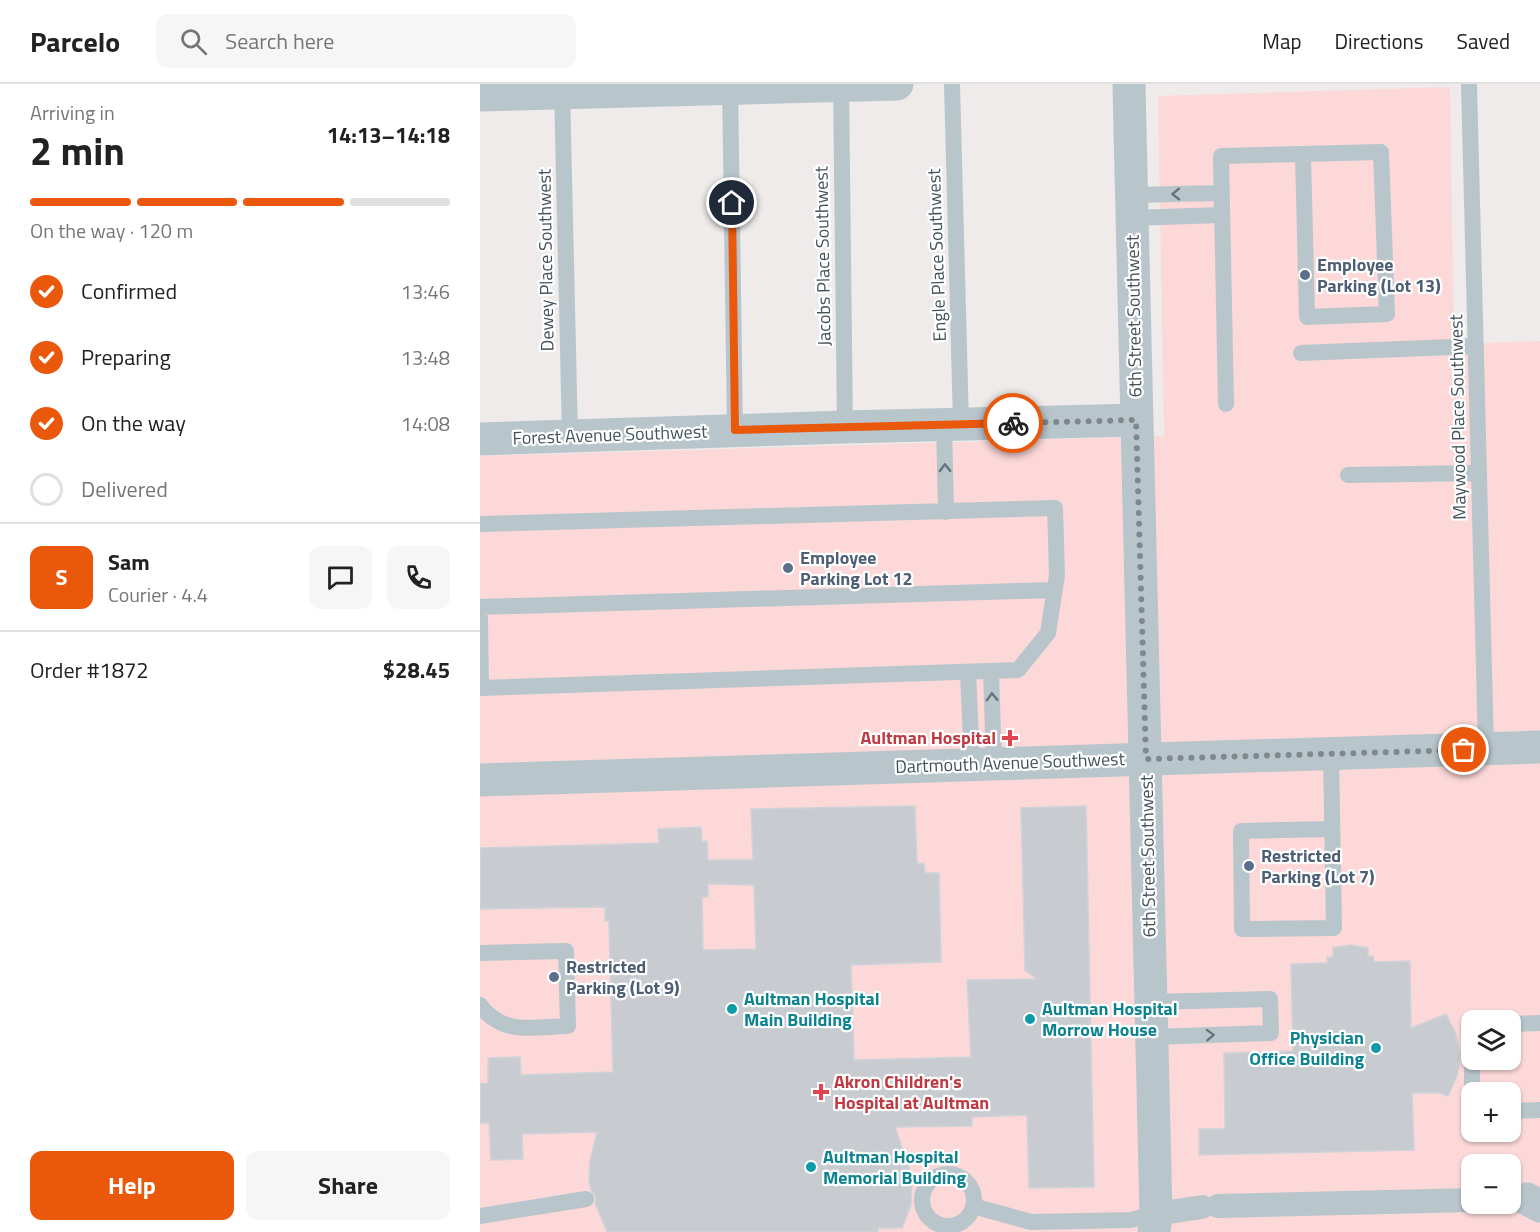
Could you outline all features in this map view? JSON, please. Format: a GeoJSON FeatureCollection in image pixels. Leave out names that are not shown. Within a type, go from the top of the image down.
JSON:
{"type":"FeatureCollection","features":[{"type":"Feature","properties":{"kind":"street"},"geometry":{"type":"LineString","coordinates":[[480,95],[562,88],[897,84]]}},
{"type":"Feature","properties":{"kind":"street","name":"6th Street Southwest"},"geometry":{"type":"LineString","coordinates":[[1130,84],[1155,1223]]}},
{"type":"Feature","properties":{"kind":"street","name":"Forest Avenue Southwest"},"geometry":{"type":"LineString","coordinates":[[480,439],[1136,420]]}},
{"type":"Feature","properties":{"kind":"street","name":"Dartmouth Avenue Southwest"},"geometry":{"type":"LineString","coordinates":[[480,780],[1540,747]]}},
{"type":"Feature","properties":{"kind":"street"},"geometry":{"type":"LineString","coordinates":[[1155,1223],[1210,1207],[1461,1200]]}},
{"type":"Feature","properties":{"kind":"lane","name":"Engle Place Southwest"},"geometry":{"type":"LineString","coordinates":[[946,512],[953,424],[952,84]]}},
{"type":"Feature","properties":{"kind":"lane","name":"Maywood Place Southwest"},"geometry":{"type":"LineString","coordinates":[[1469,84],[1486,749]]}},
{"type":"Feature","properties":{"kind":"lane","name":"Jacobs Place Southwest"},"geometry":{"type":"LineString","coordinates":[[841,85],[845,427]]}},
{"type":"Feature","properties":{"kind":"lane"},"geometry":{"type":"LineString","coordinates":[[730,86],[735,430]]}},
{"type":"Feature","properties":{"kind":"lane","name":"Dewey Place Southwest"},"geometry":{"type":"LineString","coordinates":[[562,88],[570,436]]}},
{"type":"Feature","properties":{"kind":"lane"},"geometry":{"type":"LineString","coordinates":[[1226,404],[1221,156],[1382,152],[1387,315],[1307,317],[1303,154]]}},
{"type":"Feature","properties":{"kind":"lane"},"geometry":{"type":"LineString","coordinates":[[1132,207],[1221,193]]}},
{"type":"Feature","properties":{"kind":"lane"},"geometry":{"type":"LineString","coordinates":[[1132,207],[1221,215]]}},
{"type":"Feature","properties":{"kind":"lane"},"geometry":{"type":"LineString","coordinates":[[1301,352],[1476,346]]}},
{"type":"Feature","properties":{"kind":"lane"},"geometry":{"type":"LineString","coordinates":[[1348,475],[1478,473]]}},
{"type":"Feature","properties":{"kind":"lane"},"geometry":{"type":"LineString","coordinates":[[480,524],[1055,508],[1057,575],[1048,633],[1018,670],[481,688],[480,618]]}},
{"type":"Feature","properties":{"kind":"lane"},"geometry":{"type":"LineString","coordinates":[[480,607],[1054,590]]}},
{"type":"Feature","properties":{"kind":"lane"},"geometry":{"type":"LineString","coordinates":[[968,672],[983,764]]}},
{"type":"Feature","properties":{"kind":"lane"},"geometry":{"type":"LineString","coordinates":[[983,764],[991,672]]}},
{"type":"Feature","properties":{"kind":"lane"},"geometry":{"type":"LineString","coordinates":[[1331,753],[1334,927],[1242,929],[1241,831],[1332,829]]}},
{"type":"Feature","properties":{"kind":"lane"},"geometry":{"type":"LineString","coordinates":[[480,953],[566,951],[568,1026],[511,1027],[492,1019],[480,1005]]}},
{"type":"Feature","properties":{"kind":"lane"},"geometry":{"type":"LineString","coordinates":[[1151,1002],[1270,999],[1271,1033],[1152,1037]]}},
{"type":"Feature","properties":{"kind":"lane"},"geometry":{"type":"LineString","coordinates":[[1521,1023],[1540,1023]]}},
{"type":"Feature","properties":{"kind":"lane"},"geometry":{"type":"LineString","coordinates":[[1521,1111],[1540,1110]]}},
{"type":"Feature","properties":{"kind":"lane"},"geometry":{"type":"LineString","coordinates":[[480,1216],[586,1199]]}},
{"type":"Feature","properties":{"kind":"lane"},"geometry":{"type":"LineString","coordinates":[[974,1206],[1031,1222],[1130,1220],[1155,1223]]}},
{"type":"Feature","properties":{"kind":"shaded area","name":"Aultman Hospital"},"geometry":{"type":"Polygon","coordinates":[[[1450,87],[1454,344],[1540,341],[1540,1232],[480,1232],[480,456],[1164,436],[1158,96],[1450,87]]]}},
{"type":"Feature","properties":{"kind":"building","name":"Aultman Hospital Main Building"},"geometry":{"type":"Polygon","coordinates":[[[915,806],[917,864],[924,863],[925,873],[939,873],[941,962],[851,965],[854,1060],[971,1057],[967,980],[1037,979],[1025,970],[1021,808],[1086,806],[1094,1187],[1029,1188],[1027,1115],[972,1117],[972,1126],[895,1127],[912,1176],[911,1205],[902,1228],[878,1228],[878,1232],[607,1232],[595,1203],[596,1197],[591,1190],[589,1180],[590,1161],[597,1132],[522,1134],[523,1159],[491,1160],[489,1123],[480,1123],[480,1084],[488,1083],[488,1058],[520,1057],[521,1075],[613,1072],[609,921],[605,921],[605,907],[480,909],[480,848],[659,843],[658,829],[701,827],[702,842],[707,841],[708,860],[753,860],[751,809],[915,806]],[[708,884],[708,897],[702,897],[703,950],[756,949],[754,885],[708,884]]]}},
{"type":"Feature","properties":{"kind":"building","name":"Physician Office Building"},"geometry":{"type":"Polygon","coordinates":[[[1350,945],[1368,948],[1368,956],[1373,956],[1374,962],[1410,961],[1411,1028],[1446,1014],[1456,1034],[1460,1055],[1459,1066],[1448,1096],[1439,1093],[1412,1093],[1414,1150],[1199,1155],[1199,1129],[1225,1129],[1224,1053],[1293,1051],[1291,964],[1327,963],[1327,957],[1333,957],[1333,948],[1350,945]]]}},
{"type":"Feature","properties":{"kind":"way so far"},"geometry":{"type":"LineString","coordinates":[[1013,423],[1136,420],[1146,759],[1464,750]]}},
{"type":"Feature","properties":{"kind":"place","name":"Employee Parking (Lot 13)"},"geometry":{"type":"Point","coordinates":[1305,275]}},
{"type":"Feature","properties":{"kind":"place","name":"Employee Parking Lot 12"},"geometry":{"type":"Point","coordinates":[788,568]}},
{"type":"Feature","properties":{"kind":"place","name":"Aultman Hospital"},"geometry":{"type":"Point","coordinates":[1010,738]}},
{"type":"Feature","properties":{"kind":"place","name":"Restricted Parking (Lot 7)"},"geometry":{"type":"Point","coordinates":[1249,866]}},
{"type":"Feature","properties":{"kind":"place","name":"Restricted Parking (Lot 9)"},"geometry":{"type":"Point","coordinates":[554,977]}},
{"type":"Feature","properties":{"kind":"place","name":"Aultman Hospital Main Building"},"geometry":{"type":"Point","coordinates":[732,1009]}},
{"type":"Feature","properties":{"kind":"place","name":"Aultman Hospital Morrow House"},"geometry":{"type":"Point","coordinates":[1030,1019]}},
{"type":"Feature","properties":{"kind":"place","name":"Physician Office Building"},"geometry":{"type":"Point","coordinates":[1376,1048]}},
{"type":"Feature","properties":{"kind":"place","name":"Akron Children's Hospital at Aultman"},"geometry":{"type":"Point","coordinates":[821,1092]}},
{"type":"Feature","properties":{"kind":"place","name":"Aultman Hospital Memorial Building"},"geometry":{"type":"Point","coordinates":[811,1167]}},
{"type":"Feature","properties":{"kind":"route"},"geometry":{"type":"LineString","coordinates":[[732,203],[735,430],[1013,423]]}}]}
